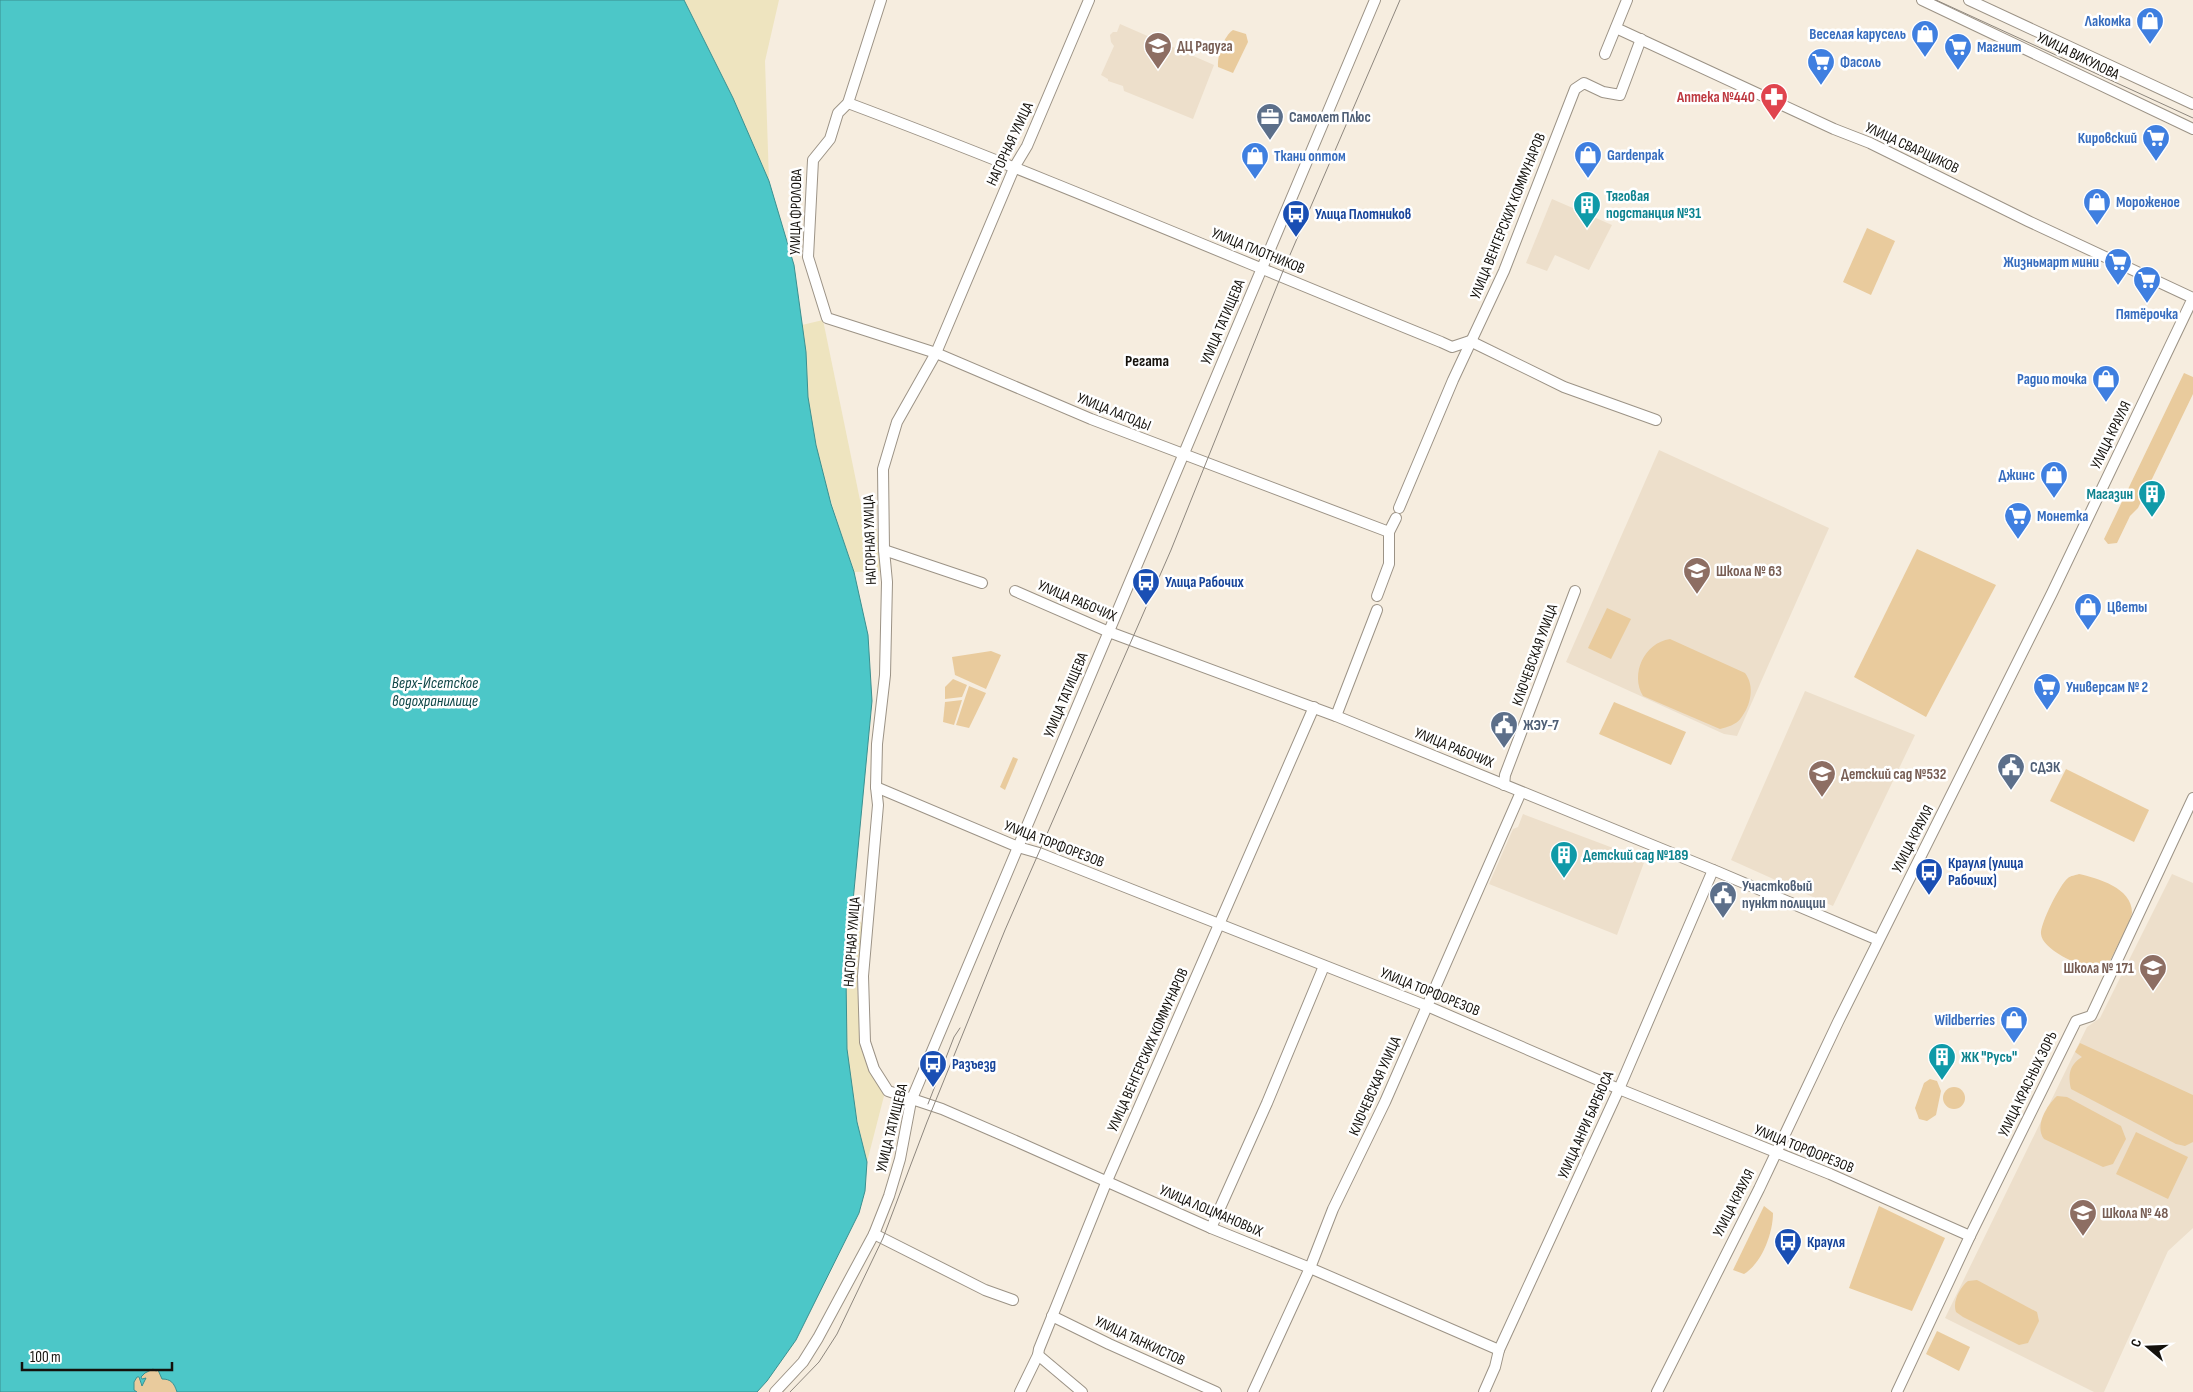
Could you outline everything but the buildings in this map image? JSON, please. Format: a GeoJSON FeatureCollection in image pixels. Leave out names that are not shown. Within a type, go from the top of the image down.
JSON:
{"type":"FeatureCollection","features":[{"type":"Feature","properties":{"kind":"street","name":"УЛИЦА ФРОЛОВА"},"geometry":{"type":"LineString","coordinates":[[828,318],[808,257],[813,160],[830,139],[838,113],[848,103],[881,0]]}},
{"type":"Feature","properties":{"kind":"street","name":"НАГОРНАЯ УЛИЦА"},"geometry":{"type":"LineString","coordinates":[[911,1100],[888,1092],[874,1068],[865,1042],[863,976],[878,805],[876,787],[877,744],[885,675],[887,582],[884,550],[883,469],[897,422],[936,353],[1014,166],[1027,146],[1089,0]]}},
{"type":"Feature","properties":{"kind":"street","name":"УЛИЦА ТАТИЩЕВА"},"geometry":{"type":"LineString","coordinates":[[775,1392],[802,1362],[818,1338],[874,1234],[889,1196],[900,1159],[911,1100],[1375,0]]}},
{"type":"Feature","properties":{"kind":"street"},"geometry":{"type":"LineString","coordinates":[[1604,54],[1627,0]]}},
{"type":"Feature","properties":{"kind":"street","name":"УЛИЦА ВИКУЛОВА"},"geometry":{"type":"LineString","coordinates":[[1922,0],[2193,129]]}},
{"type":"Feature","properties":{"kind":"street","name":"УЛИЦА ВИКУЛОВА"},"geometry":{"type":"LineString","coordinates":[[1969,0],[2193,104]]}},
{"type":"Feature","properties":{"kind":"street","name":"УЛИЦА СВАРЩИКОВ"},"geometry":{"type":"LineString","coordinates":[[1616,28],[1834,129],[1870,143],[2028,221],[2193,298]]}},
{"type":"Feature","properties":{"kind":"street","name":"УЛИЦА ВЕНГЕРСКИХ КОММУНАРОВ"},"geometry":{"type":"LineString","coordinates":[[1377,596],[1389,564],[1389,532],[1470,341],[1504,271],[1575,90],[1584,84],[1603,92],[1620,95],[1641,39]]}},
{"type":"Feature","properties":{"kind":"street","name":"УЛИЦА ПЛОТНИКОВ"},"geometry":{"type":"LineString","coordinates":[[848,103],[1014,166],[1452,346],[1470,341]]}},
{"type":"Feature","properties":{"kind":"street","name":"УЛИЦА КРАУЛЯ"},"geometry":{"type":"LineString","coordinates":[[1657,1392],[1878,940],[2052,593],[2193,298]]}},
{"type":"Feature","properties":{"kind":"street","name":"УЛИЦА ЛАГОДЫ"},"geometry":{"type":"LineString","coordinates":[[828,318],[936,353],[1043,400],[1183,456],[1389,532]]}},
{"type":"Feature","properties":{"kind":"street"},"geometry":{"type":"LineString","coordinates":[[1470,341],[1564,387],[1656,420]]}},
{"type":"Feature","properties":{"kind":"street"},"geometry":{"type":"LineString","coordinates":[[884,550],[982,583]]}},
{"type":"Feature","properties":{"kind":"street","name":"УЛИЦА РАБОЧИХ"},"geometry":{"type":"LineString","coordinates":[[1015,591],[1108,632],[1314,707],[1713,870],[1878,940]]}},
{"type":"Feature","properties":{"kind":"street","name":"КЛЮЧЕВСКАЯ УЛИЦА"},"geometry":{"type":"LineString","coordinates":[[1504,785],[1505,775],[1575,591]]}},
{"type":"Feature","properties":{"kind":"street"},"geometry":{"type":"LineString","coordinates":[[1336,716],[1377,610]]}},
{"type":"Feature","properties":{"kind":"street","name":"УЛИЦА ВЕНГЕРСКИХ КОММУНАРОВ"},"geometry":{"type":"LineString","coordinates":[[1038,1355],[1039,1348],[1106,1182],[1314,707]]}},
{"type":"Feature","properties":{"kind":"street","name":"УЛИЦА ТОРФОРЕЗОВ"},"geometry":{"type":"LineString","coordinates":[[876,787],[1018,847],[1039,853],[1427,1006],[1619,1089],[1775,1154],[1830,1174],[1970,1236]]}},
{"type":"Feature","properties":{"kind":"street","name":"КЛЮЧЕВСКАЯ УЛИЦА"},"geometry":{"type":"LineString","coordinates":[[1253,1392],[1310,1268],[1333,1209],[1381,1110],[1521,792]]}},
{"type":"Feature","properties":{"kind":"street","name":"УЛИЦА КРАСНЫХ ЗОРЬ"},"geometry":{"type":"LineString","coordinates":[[1897,1392],[1970,1236],[2076,1021],[2090,1016],[2193,798]]}},
{"type":"Feature","properties":{"kind":"street","name":"УЛИЦА АНРИ БАРБЮСА"},"geometry":{"type":"LineString","coordinates":[[1484,1392],[1495,1367],[1499,1350],[1619,1089],[1713,870]]}},
{"type":"Feature","properties":{"kind":"street"},"geometry":{"type":"LineString","coordinates":[[1211,1228],[1324,966]]}},
{"type":"Feature","properties":{"kind":"street","name":"УЛИЦА ЛОЦМАНОВЫХ"},"geometry":{"type":"LineString","coordinates":[[911,1100],[950,1113],[1211,1228],[1310,1268],[1499,1350]]}},
{"type":"Feature","properties":{"kind":"street"},"geometry":{"type":"LineString","coordinates":[[874,1234],[985,1290],[1013,1300]]}},
{"type":"Feature","properties":{"kind":"street","name":"УЛИЦА ТАНКИСТОВ"},"geometry":{"type":"LineString","coordinates":[[1052,1316],[1108,1344],[1216,1392]]}},
{"type":"Feature","properties":{"kind":"street"},"geometry":{"type":"LineString","coordinates":[[1020,1392],[1038,1355],[1082,1392]]}},
{"type":"Feature","properties":{"kind":"shaded area","name":"ДЦ Радуга"},"geometry":{"type":"Polygon","coordinates":[[[1120,24],[1214,65],[1193,119],[1124,91],[1123,86],[1108,81],[1108,79],[1101,75],[1114,46],[1110,35],[1113,32],[1117,32],[1120,24]]]}},
{"type":"Feature","properties":{"kind":"shaded area"},"geometry":{"type":"Polygon","coordinates":[[[1233,30],[1246,34],[1248,42],[1233,73],[1218,67],[1218,62],[1224,41],[1233,30]]]}},
{"type":"Feature","properties":{"kind":"shaded area"},"geometry":{"type":"Polygon","coordinates":[[[1552,199],[1612,225],[1589,270],[1555,255],[1547,271],[1526,263],[1552,199]]]}},
{"type":"Feature","properties":{"kind":"shaded area"},"geometry":{"type":"Polygon","coordinates":[[[1867,228],[1895,241],[1871,295],[1843,282],[1867,228]]]}},
{"type":"Feature","properties":{"kind":"shaded area"},"geometry":{"type":"Polygon","coordinates":[[[2184,373],[2193,377],[2193,394],[2138,508],[2130,516],[2117,543],[2108,544],[2104,539],[2184,373]]]}},
{"type":"Feature","properties":{"kind":"shaded area","name":"Школа № 63"},"geometry":{"type":"Polygon","coordinates":[[[1659,450],[1829,528],[1737,736],[1724,734],[1566,662],[1659,450]]]}},
{"type":"Feature","properties":{"kind":"shaded area"},"geometry":{"type":"Polygon","coordinates":[[[1917,549],[1996,585],[1926,717],[1854,677],[1917,549]]]}},
{"type":"Feature","properties":{"kind":"shaded area"},"geometry":{"type":"Polygon","coordinates":[[[1607,608],[1631,619],[1611,659],[1588,648],[1607,608]]]}},
{"type":"Feature","properties":{"kind":"shaded area"},"geometry":{"type":"Polygon","coordinates":[[[1670,639],[1745,673],[1751,690],[1747,707],[1737,722],[1720,729],[1643,696],[1638,678],[1642,661],[1653,646],[1670,639]]]}},
{"type":"Feature","properties":{"kind":"shaded area"},"geometry":{"type":"Polygon","coordinates":[[[991,651],[1001,655],[986,689],[955,675],[952,657],[991,651]]]}},
{"type":"Feature","properties":{"kind":"shaded area"},"geometry":{"type":"Polygon","coordinates":[[[953,679],[967,685],[962,697],[945,699],[945,687],[953,679]]]}},
{"type":"Feature","properties":{"kind":"shaded area"},"geometry":{"type":"Polygon","coordinates":[[[969,686],[986,693],[969,728],[956,725],[969,686]]]}},
{"type":"Feature","properties":{"kind":"shaded area","name":"Детский сад №532"},"geometry":{"type":"Polygon","coordinates":[[[1805,691],[1915,735],[1833,906],[1731,860],[1805,691]]]}},
{"type":"Feature","properties":{"kind":"shaded area"},"geometry":{"type":"Polygon","coordinates":[[[962,700],[954,725],[943,722],[945,702],[962,700]]]}},
{"type":"Feature","properties":{"kind":"shaded area"},"geometry":{"type":"Polygon","coordinates":[[[1614,702],[1686,732],[1671,765],[1599,734],[1614,702]]]}},
{"type":"Feature","properties":{"kind":"shaded area"},"geometry":{"type":"Polygon","coordinates":[[[1013,757],[1018,759],[1005,790],[1000,787],[1013,757]]]}},
{"type":"Feature","properties":{"kind":"shaded area"},"geometry":{"type":"Polygon","coordinates":[[[2066,769],[2149,810],[2134,842],[2050,801],[2066,769]]]}},
{"type":"Feature","properties":{"kind":"shaded area"},"geometry":{"type":"Polygon","coordinates":[[[1523,814],[1645,860],[1617,935],[1489,884],[1513,829],[1518,827],[1523,814]]]}},
{"type":"Feature","properties":{"kind":"shaded area"},"geometry":{"type":"Polygon","coordinates":[[[2079,874],[2104,881],[2120,890],[2126,896],[2132,912],[2110,961],[2101,966],[2085,966],[2062,956],[2047,945],[2041,934],[2047,913],[2060,888],[2069,877],[2079,874]]]}},
{"type":"Feature","properties":{"kind":"shaded area","name":"Школа № 48"},"geometry":{"type":"Polygon","coordinates":[[[2172,874],[2193,883],[2193,1228],[2168,1251],[2104,1392],[2094,1392],[1945,1318],[2087,1027],[2100,1018],[2172,874]]]}},
{"type":"Feature","properties":{"kind":"shaded area"},"geometry":{"type":"Polygon","coordinates":[[[2080,1043],[2193,1095],[2193,1142],[2185,1146],[2176,1144],[2071,1089],[2072,1067],[2082,1057],[2075,1052],[2080,1043]]]}},
{"type":"Feature","properties":{"kind":"shaded area"},"geometry":{"type":"Polygon","coordinates":[[[1930,1079],[1937,1081],[1941,1091],[1936,1115],[1927,1121],[1919,1119],[1915,1108],[1924,1083],[1930,1079]]]}},
{"type":"Feature","properties":{"kind":"shaded area"},"geometry":{"type":"Polygon","coordinates":[[[1954,1087],[1962,1090],[1965,1098],[1962,1106],[1954,1109],[1946,1106],[1943,1098],[1946,1090],[1954,1087]]]}},
{"type":"Feature","properties":{"kind":"shaded area"},"geometry":{"type":"Polygon","coordinates":[[[2057,1096],[2067,1097],[2121,1126],[2126,1139],[2113,1164],[2103,1167],[2044,1139],[2041,1134],[2041,1122],[2049,1105],[2057,1096]]]}},
{"type":"Feature","properties":{"kind":"shaded area"},"geometry":{"type":"Polygon","coordinates":[[[2136,1132],[2188,1157],[2168,1199],[2116,1174],[2136,1132]]]}},
{"type":"Feature","properties":{"kind":"shaded area"},"geometry":{"type":"Polygon","coordinates":[[[1764,1206],[1773,1213],[1769,1238],[1765,1247],[1756,1263],[1744,1274],[1733,1270],[1764,1206]]]}},
{"type":"Feature","properties":{"kind":"shaded area"},"geometry":{"type":"Polygon","coordinates":[[[1879,1206],[1945,1238],[1912,1311],[1849,1288],[1879,1206]]]}},
{"type":"Feature","properties":{"kind":"shaded area"},"geometry":{"type":"Polygon","coordinates":[[[1977,1280],[2037,1312],[2039,1321],[2028,1343],[2019,1345],[1956,1312],[1956,1299],[1962,1287],[1968,1281],[1977,1280]]]}},
{"type":"Feature","properties":{"kind":"shaded area"},"geometry":{"type":"Polygon","coordinates":[[[1937,1331],[1970,1347],[1959,1371],[1926,1354],[1937,1331]]]}},
{"type":"Feature","properties":{"kind":"shaded area"},"geometry":{"type":"Polygon","coordinates":[[[153,1369],[161,1372],[168,1378],[177,1392],[137,1392],[133,1390],[137,1377],[140,1379],[141,1385],[144,1379],[141,1377],[153,1369]]]}},
{"type":"Feature","properties":{"kind":"sand"},"geometry":{"type":"Polygon","coordinates":[[[684,0],[779,0],[765,61],[769,181],[733,98],[684,0]]]}},
{"type":"Feature","properties":{"kind":"sand"},"geometry":{"type":"Polygon","coordinates":[[[823,320],[861,505],[877,530],[882,571],[854,572],[815,442],[808,397],[802,325],[823,320]]]}},
{"type":"Feature","properties":{"kind":"sand"},"geometry":{"type":"Polygon","coordinates":[[[852,917],[865,925],[857,982],[861,1049],[884,1096],[867,1162],[858,1126],[845,1032],[847,965],[852,917]]]}},
{"type":"Feature","properties":{"kind":"water","name":"Верх-Исетское водохранилище"},"geometry":{"type":"Polygon","coordinates":[[[0,0],[684,0],[733,98],[769,181],[794,265],[806,352],[808,397],[816,445],[831,504],[854,572],[868,635],[872,701],[846,975],[847,1049],[857,1122],[867,1162],[865,1191],[859,1213],[796,1340],[757,1392],[177,1392],[172,1382],[162,1379],[158,1370],[153,1369],[141,1377],[142,1379],[146,1378],[142,1386],[139,1377],[137,1377],[134,1382],[134,1390],[137,1392],[0,1392],[0,0]]]}},
{"type":"Feature","properties":{"kind":"tram line"},"geometry":{"type":"LineString","coordinates":[[790,1392],[819,1362],[837,1334],[883,1238],[927,1122],[1005,930],[1171,550],[1283,271],[1400,0]]}},
{"type":"Feature","properties":{"kind":"tram line"},"geometry":{"type":"LineString","coordinates":[[1936,0],[2193,118]]}},
{"type":"Feature","properties":{"kind":"tram line"},"geometry":{"type":"LineString","coordinates":[[928,1104],[954,1037],[960,1028]]}},
{"type":"Feature","properties":{"kind":"place","name":"Лакомка"},"geometry":{"type":"Point","coordinates":[2150,45]}},
{"type":"Feature","properties":{"kind":"place","name":"Веселая карусель"},"geometry":{"type":"Point","coordinates":[1925,58]}},
{"type":"Feature","properties":{"kind":"place","name":"ДЦ Радуга"},"geometry":{"type":"Point","coordinates":[1158,70]}},
{"type":"Feature","properties":{"kind":"place","name":"Магнит"},"geometry":{"type":"Point","coordinates":[1958,71]}},
{"type":"Feature","properties":{"kind":"place","name":"Фасоль"},"geometry":{"type":"Point","coordinates":[1821,86]}},
{"type":"Feature","properties":{"kind":"place","name":"Аптека №440"},"geometry":{"type":"Point","coordinates":[1774,121]}},
{"type":"Feature","properties":{"kind":"place","name":"Самолет Плюс"},"geometry":{"type":"Point","coordinates":[1270,141]}},
{"type":"Feature","properties":{"kind":"place","name":"Кировский"},"geometry":{"type":"Point","coordinates":[2156,162]}},
{"type":"Feature","properties":{"kind":"place","name":"Gardenpak"},"geometry":{"type":"Point","coordinates":[1588,179]}},
{"type":"Feature","properties":{"kind":"place","name":"Ткани оптом"},"geometry":{"type":"Point","coordinates":[1255,180]}},
{"type":"Feature","properties":{"kind":"place","name":"Мороженое"},"geometry":{"type":"Point","coordinates":[2097,226]}},
{"type":"Feature","properties":{"kind":"place","name":"Тяговая подстанция №31"},"geometry":{"type":"Point","coordinates":[1587,229]}},
{"type":"Feature","properties":{"kind":"place","name":"Улица Плотников"},"geometry":{"type":"Point","coordinates":[1296,238]}},
{"type":"Feature","properties":{"kind":"place","name":"Жизньмарт мини"},"geometry":{"type":"Point","coordinates":[2118,286]}},
{"type":"Feature","properties":{"kind":"place","name":"Пятёрочка"},"geometry":{"type":"Point","coordinates":[2147,304]}},
{"type":"Feature","properties":{"kind":"place","name":"Радио точка"},"geometry":{"type":"Point","coordinates":[2106,403]}},
{"type":"Feature","properties":{"kind":"place","name":"Джинс"},"geometry":{"type":"Point","coordinates":[2054,499]}},
{"type":"Feature","properties":{"kind":"place","name":"Магазин"},"geometry":{"type":"Point","coordinates":[2152,518]}},
{"type":"Feature","properties":{"kind":"place","name":"Монетка"},"geometry":{"type":"Point","coordinates":[2018,540]}},
{"type":"Feature","properties":{"kind":"place","name":"Школа № 63"},"geometry":{"type":"Point","coordinates":[1697,595]}},
{"type":"Feature","properties":{"kind":"place","name":"Улица Рабочих"},"geometry":{"type":"Point","coordinates":[1146,606]}},
{"type":"Feature","properties":{"kind":"place","name":"Цветы"},"geometry":{"type":"Point","coordinates":[2088,631]}},
{"type":"Feature","properties":{"kind":"place","name":"Универсам № 2"},"geometry":{"type":"Point","coordinates":[2047,711]}},
{"type":"Feature","properties":{"kind":"place","name":"ЖЭУ-7"},"geometry":{"type":"Point","coordinates":[1504,749]}},
{"type":"Feature","properties":{"kind":"place","name":"СДЭК"},"geometry":{"type":"Point","coordinates":[2011,791]}},
{"type":"Feature","properties":{"kind":"place","name":"Детский сад №532"},"geometry":{"type":"Point","coordinates":[1822,798]}},
{"type":"Feature","properties":{"kind":"place","name":"Детский сад №189"},"geometry":{"type":"Point","coordinates":[1564,879]}},
{"type":"Feature","properties":{"kind":"place","name":"Крауля (улица Рабочих)"},"geometry":{"type":"Point","coordinates":[1929,896]}},
{"type":"Feature","properties":{"kind":"place","name":"Участковый пункт полиции"},"geometry":{"type":"Point","coordinates":[1723,919]}},
{"type":"Feature","properties":{"kind":"place","name":"Школа № 171"},"geometry":{"type":"Point","coordinates":[2153,992]}},
{"type":"Feature","properties":{"kind":"place","name":"Wildberries"},"geometry":{"type":"Point","coordinates":[2014,1044]}},
{"type":"Feature","properties":{"kind":"place","name":"ЖК \"Русь\""},"geometry":{"type":"Point","coordinates":[1942,1081]}},
{"type":"Feature","properties":{"kind":"place","name":"Разъезд"},"geometry":{"type":"Point","coordinates":[933,1088]}},
{"type":"Feature","properties":{"kind":"place","name":"Школа № 48"},"geometry":{"type":"Point","coordinates":[2083,1237]}},
{"type":"Feature","properties":{"kind":"place","name":"Крауля"},"geometry":{"type":"Point","coordinates":[1788,1266]}},
{"type":"Feature","properties":{"kind":"district","name":"Регата"},"geometry":{"type":"Point","coordinates":[1147,361]}}]}
